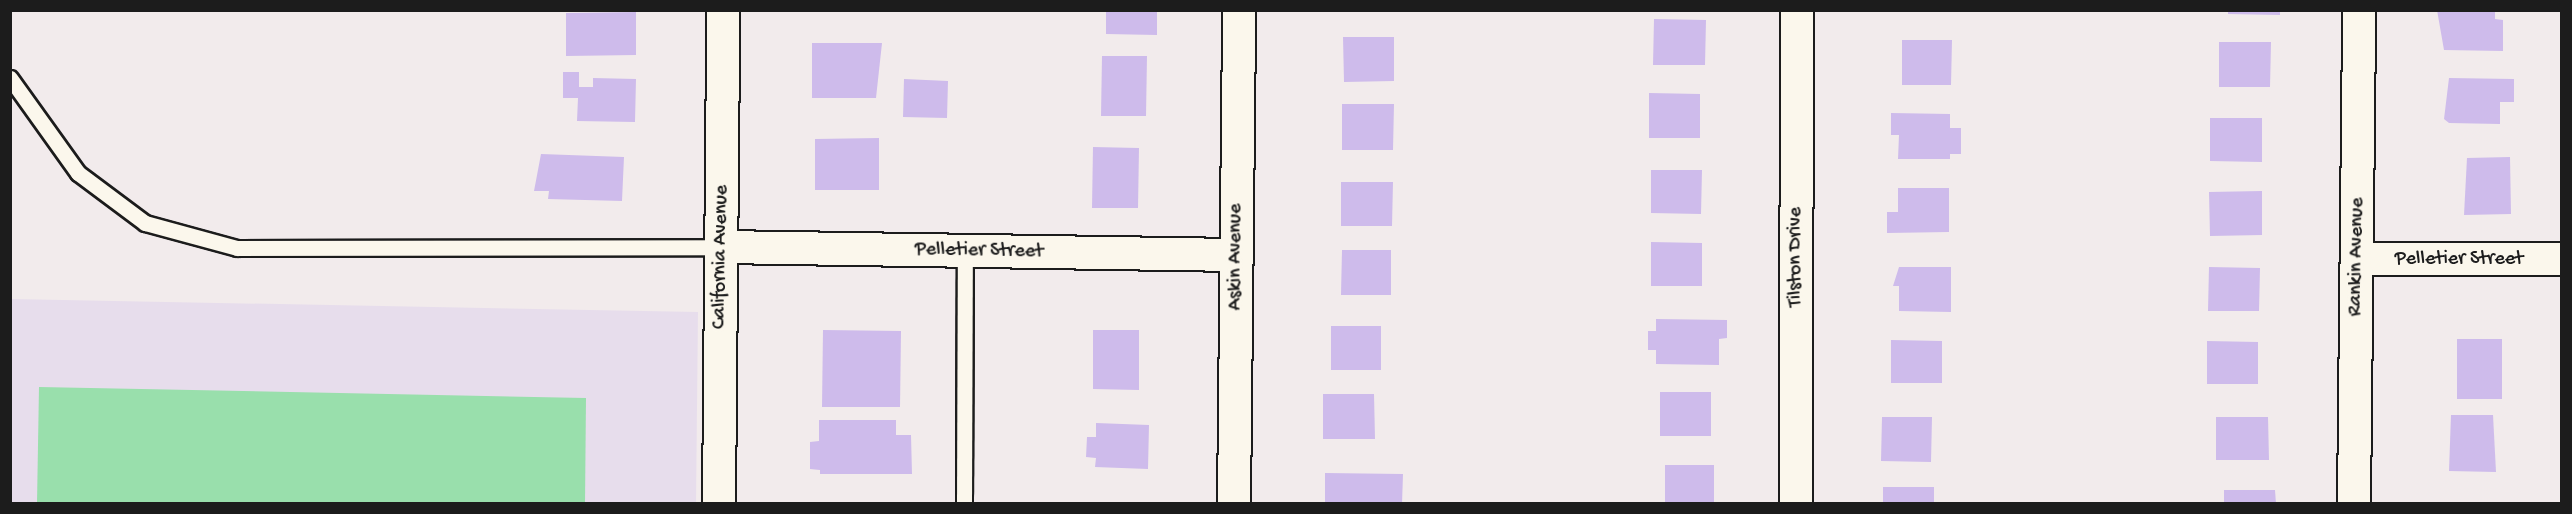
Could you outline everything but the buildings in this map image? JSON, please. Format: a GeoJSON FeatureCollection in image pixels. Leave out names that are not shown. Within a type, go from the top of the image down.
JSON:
{"type":"FeatureCollection","features":[{"type":"Feature","properties":{"kind":"street","name":"California Avenue"},"geometry":{"type":"LineString","coordinates":[[719,504],[723,10]]}},
{"type":"Feature","properties":{"kind":"street","name":"Askin Avenue"},"geometry":{"type":"LineString","coordinates":[[1234,504],[1239,10]]}},
{"type":"Feature","properties":{"kind":"street","name":"Tilston Drive"},"geometry":{"type":"LineString","coordinates":[[1796,504],[1797,10]]}},
{"type":"Feature","properties":{"kind":"street","name":"Rankin Avenue"},"geometry":{"type":"LineString","coordinates":[[2354,504],[2359,10]]}},
{"type":"Feature","properties":{"kind":"street","name":"Pelletier Street"},"geometry":{"type":"LineString","coordinates":[[721,247],[1236,255]]}},
{"type":"Feature","properties":{"kind":"street","name":"Pelletier Street"},"geometry":{"type":"LineString","coordinates":[[2357,259],[2562,259]]}},
{"type":"Feature","properties":{"kind":"lane"},"geometry":{"type":"LineString","coordinates":[[10,78],[78,172],[145,223],[237,248],[721,247]]}},
{"type":"Feature","properties":{"kind":"lane"},"geometry":{"type":"LineString","coordinates":[[964,504],[965,251]]}},
{"type":"Feature","properties":{"kind":"shaded area"},"geometry":{"type":"Polygon","coordinates":[[[11,299],[698,312],[696,503],[11,504],[11,299]]]}},
{"type":"Feature","properties":{"kind":"green space"},"geometry":{"type":"Polygon","coordinates":[[[39,387],[586,398],[585,503],[37,503],[39,387]]]}}]}
